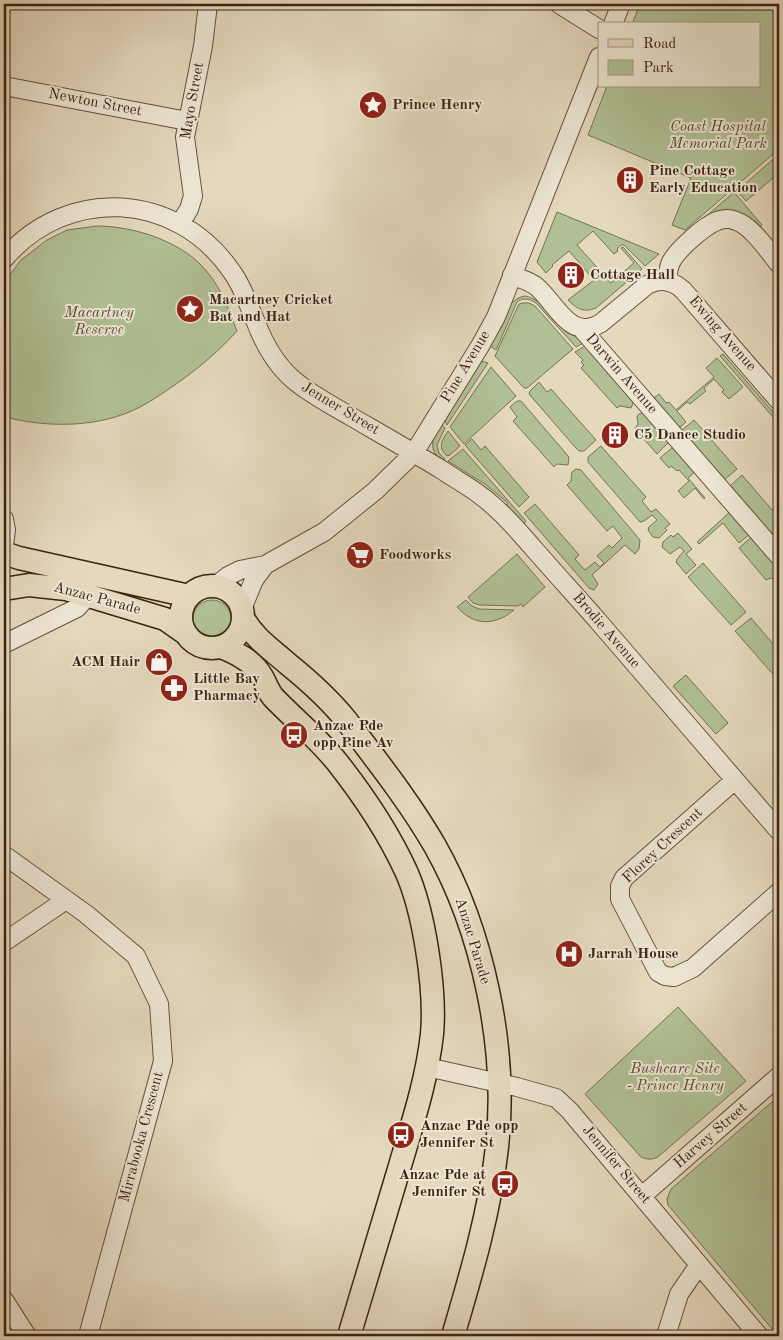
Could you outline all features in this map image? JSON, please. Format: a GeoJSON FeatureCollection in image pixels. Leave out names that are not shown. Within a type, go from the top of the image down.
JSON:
{"type":"FeatureCollection","features":[{"type":"Feature","properties":{"kind":"main road"},"geometry":{"type":"LineString","coordinates":[[4,553],[11,567],[9,578],[4,588]]}},
{"type":"Feature","properties":{"kind":"main road","name":"Anzac Parade"},"geometry":{"type":"LineString","coordinates":[[4,553],[189,596]]}},
{"type":"Feature","properties":{"kind":"main road","name":"Anzac Parade"},"geometry":{"type":"LineString","coordinates":[[4,588],[29,584],[66,588],[165,619],[185,633]]}},
{"type":"Feature","properties":{"kind":"main road"},"geometry":{"type":"LineString","coordinates":[[214,587],[224,589],[232,594],[238,600],[242,614],[241,628],[236,636],[229,643],[221,647],[199,646],[191,641],[185,633],[181,614],[189,596],[201,589],[214,587]]}},
{"type":"Feature","properties":{"kind":"main road","name":"Anzac Parade"},"geometry":{"type":"LineString","coordinates":[[242,614],[259,640],[328,699],[400,792],[445,865],[465,911],[478,952],[489,997],[494,1034],[499,1083],[499,1125],[496,1159],[477,1248],[453,1336]]}},
{"type":"Feature","properties":{"kind":"main road"},"geometry":{"type":"LineString","coordinates":[[221,647],[235,652],[250,662],[262,676],[273,697],[336,761],[380,823],[406,872],[421,924],[430,970],[432,1017],[427,1067],[349,1336]]}},
{"type":"Feature","properties":{"kind":"street","name":"Mayo Street"},"geometry":{"type":"LineString","coordinates":[[180,224],[194,196],[185,148],[187,121],[200,62],[208,4]]}},
{"type":"Feature","properties":{"kind":"street"},"geometry":{"type":"LineString","coordinates":[[559,4],[598,28]]}},
{"type":"Feature","properties":{"kind":"street"},"geometry":{"type":"LineString","coordinates":[[613,22],[620,4]]}},
{"type":"Feature","properties":{"kind":"street","name":"Pine Avenue"},"geometry":{"type":"LineString","coordinates":[[242,614],[254,580],[265,565],[324,532],[375,491],[414,453],[489,330],[598,60]]}},
{"type":"Feature","properties":{"kind":"street","name":"Newton Street"},"geometry":{"type":"LineString","coordinates":[[4,86],[187,121]]}},
{"type":"Feature","properties":{"kind":"street","name":"Jenner Street"},"geometry":{"type":"LineString","coordinates":[[4,259],[22,241],[42,227],[63,216],[86,210],[110,207],[134,209],[156,214],[180,224],[202,240],[230,269],[243,291],[266,345],[291,378],[320,398],[414,453]]}},
{"type":"Feature","properties":{"kind":"street"},"geometry":{"type":"LineString","coordinates":[[512,276],[536,286],[568,322],[581,328],[594,327],[601,323],[647,284],[654,281],[666,281],[674,257],[706,228],[721,220],[733,220],[747,227],[779,264]]}},
{"type":"Feature","properties":{"kind":"street","name":"Ewing Avenue"},"geometry":{"type":"LineString","coordinates":[[666,281],[675,284],[683,290],[779,401]]}},
{"type":"Feature","properties":{"kind":"street","name":"Darwin Avenue"},"geometry":{"type":"LineString","coordinates":[[581,328],[779,556]]}},
{"type":"Feature","properties":{"kind":"street","name":"Brodie Avenue"},"geometry":{"type":"LineString","coordinates":[[414,453],[480,495],[505,516],[779,831]]}},
{"type":"Feature","properties":{"kind":"street"},"geometry":{"type":"LineString","coordinates":[[4,519],[6,530],[4,546]]}},
{"type":"Feature","properties":{"kind":"street"},"geometry":{"type":"LineString","coordinates":[[214,587],[228,576],[240,570],[265,565]]}},
{"type":"Feature","properties":{"kind":"street"},"geometry":{"type":"LineString","coordinates":[[4,644],[78,608],[89,595]]}},
{"type":"Feature","properties":{"kind":"street","name":"Florey Crescent"},"geometry":{"type":"LineString","coordinates":[[735,780],[624,878],[619,889],[621,902],[658,972],[665,976],[674,977],[693,968],[779,892]]}},
{"type":"Feature","properties":{"kind":"street","name":"Mirrabooka Crescent"},"geometry":{"type":"LineString","coordinates":[[4,855],[66,900],[136,956],[159,1004],[163,1061],[88,1336]]}},
{"type":"Feature","properties":{"kind":"street"},"geometry":{"type":"LineString","coordinates":[[4,942],[66,900]]}},
{"type":"Feature","properties":{"kind":"street","name":"Jennifer Street"},"geometry":{"type":"LineString","coordinates":[[427,1067],[556,1098],[570,1110],[759,1336]]}},
{"type":"Feature","properties":{"kind":"street","name":"Harvey Street"},"geometry":{"type":"LineString","coordinates":[[642,1196],[779,1076]]}},
{"type":"Feature","properties":{"kind":"street"},"geometry":{"type":"LineString","coordinates":[[666,1336],[679,1294],[700,1265]]}},
{"type":"Feature","properties":{"kind":"street"},"geometry":{"type":"LineString","coordinates":[[4,1300],[27,1336]]}},
{"type":"Feature","properties":{"kind":"green space","name":"Coast Hospital Memorial Park"},"geometry":{"type":"Polygon","coordinates":[[[640,4],[779,4],[779,149],[685,230],[672,225],[691,178],[588,135],[606,88],[760,88],[760,22],[633,22],[640,4]]]}},
{"type":"Feature","properties":{"kind":"green space"},"geometry":{"type":"Polygon","coordinates":[[[779,154],[779,173],[746,201],[737,191],[779,154]]]}},
{"type":"Feature","properties":{"kind":"green space"},"geometry":{"type":"Polygon","coordinates":[[[734,192],[762,225],[758,228],[702,220],[734,192]]]}},
{"type":"Feature","properties":{"kind":"green space"},"geometry":{"type":"Polygon","coordinates":[[[557,212],[659,254],[645,266],[624,245],[621,245],[614,254],[593,231],[577,245],[611,283],[634,263],[621,248],[623,247],[642,269],[596,308],[581,309],[574,306],[568,300],[594,280],[569,251],[552,265],[546,273],[537,262],[557,212]]]}},
{"type":"Feature","properties":{"kind":"green space","name":"Macartney Reserve"},"geometry":{"type":"Polygon","coordinates":[[[97,226],[127,229],[158,238],[173,245],[198,262],[217,286],[237,331],[217,352],[187,376],[150,401],[124,414],[108,419],[74,424],[39,423],[5,417],[4,283],[21,260],[47,240],[67,230],[97,226]]]}},
{"type":"Feature","properties":{"kind":"green space"},"geometry":{"type":"Polygon","coordinates":[[[525,296],[538,302],[567,332],[585,342],[576,347],[536,303],[524,299],[517,302],[496,350],[490,346],[507,308],[518,298],[525,296]]]}},
{"type":"Feature","properties":{"kind":"green space"},"geometry":{"type":"Polygon","coordinates":[[[519,304],[535,306],[573,349],[527,388],[524,388],[495,356],[519,304]]]}},
{"type":"Feature","properties":{"kind":"green space"},"geometry":{"type":"Polygon","coordinates":[[[585,346],[634,401],[631,408],[620,406],[617,408],[581,368],[584,365],[581,362],[583,360],[575,352],[585,346]]]}},
{"type":"Feature","properties":{"kind":"green space"},"geometry":{"type":"Polygon","coordinates":[[[723,354],[779,419],[779,424],[720,356],[723,354]]]}},
{"type":"Feature","properties":{"kind":"green space"},"geometry":{"type":"Polygon","coordinates":[[[717,358],[743,387],[729,399],[714,379],[704,388],[706,391],[690,404],[687,402],[677,411],[686,422],[679,428],[654,398],[659,394],[666,403],[669,402],[676,410],[714,377],[706,368],[717,358]]]}},
{"type":"Feature","properties":{"kind":"green space"},"geometry":{"type":"Polygon","coordinates":[[[481,361],[488,363],[447,425],[444,418],[481,361]]]}},
{"type":"Feature","properties":{"kind":"green space"},"geometry":{"type":"Polygon","coordinates":[[[491,367],[516,396],[464,444],[450,427],[491,367]]]}},
{"type":"Feature","properties":{"kind":"green space"},"geometry":{"type":"Polygon","coordinates":[[[539,382],[547,392],[551,389],[596,440],[584,451],[579,451],[575,447],[529,394],[539,382]]]}},
{"type":"Feature","properties":{"kind":"green space"},"geometry":{"type":"Polygon","coordinates":[[[517,401],[521,401],[569,457],[568,465],[557,464],[554,467],[513,421],[517,417],[510,407],[517,401]]]}},
{"type":"Feature","properties":{"kind":"green space"},"geometry":{"type":"Polygon","coordinates":[[[644,413],[670,441],[657,454],[635,429],[638,424],[637,416],[644,413]]]}},
{"type":"Feature","properties":{"kind":"green space"},"geometry":{"type":"Polygon","coordinates":[[[694,420],[737,469],[723,481],[681,431],[694,420]]]}},
{"type":"Feature","properties":{"kind":"green space"},"geometry":{"type":"Polygon","coordinates":[[[442,425],[445,428],[437,445],[439,453],[445,459],[442,461],[433,449],[433,440],[439,426],[442,425]]]}},
{"type":"Feature","properties":{"kind":"green space"},"geometry":{"type":"Polygon","coordinates":[[[448,431],[460,446],[447,456],[441,447],[442,440],[448,431]]]}},
{"type":"Feature","properties":{"kind":"green space"},"geometry":{"type":"Polygon","coordinates":[[[472,439],[481,450],[485,446],[529,497],[519,507],[465,445],[472,439]]]}},
{"type":"Feature","properties":{"kind":"green space"},"geometry":{"type":"Polygon","coordinates":[[[601,446],[646,497],[642,501],[651,512],[656,509],[670,524],[659,538],[653,537],[648,530],[657,520],[652,515],[640,522],[588,462],[588,457],[601,446]]]}},
{"type":"Feature","properties":{"kind":"green space"},"geometry":{"type":"Polygon","coordinates":[[[673,447],[696,471],[688,478],[704,499],[695,488],[684,498],[678,491],[689,481],[679,470],[677,471],[671,466],[669,468],[660,458],[673,447]]]}},
{"type":"Feature","properties":{"kind":"green space"},"geometry":{"type":"Polygon","coordinates":[[[463,449],[526,521],[524,524],[506,506],[508,503],[485,484],[448,461],[463,449]]]}},
{"type":"Feature","properties":{"kind":"green space"},"geometry":{"type":"Polygon","coordinates":[[[576,469],[581,470],[640,540],[639,549],[635,554],[625,545],[592,575],[598,584],[594,590],[589,588],[524,513],[535,504],[579,555],[575,559],[585,570],[595,562],[600,567],[604,563],[597,556],[609,545],[612,548],[622,538],[613,526],[607,531],[567,485],[571,481],[572,472],[576,469]]]}},
{"type":"Feature","properties":{"kind":"green space"},"geometry":{"type":"Polygon","coordinates":[[[742,475],[779,518],[779,527],[771,535],[729,487],[742,475]]]}},
{"type":"Feature","properties":{"kind":"green space"},"geometry":{"type":"Polygon","coordinates":[[[731,511],[750,534],[739,543],[723,523],[699,544],[697,542],[731,511]]]}},
{"type":"Feature","properties":{"kind":"green space"},"geometry":{"type":"Polygon","coordinates":[[[678,533],[692,549],[686,554],[696,565],[686,574],[676,562],[684,551],[680,547],[670,554],[662,547],[663,542],[671,535],[673,537],[678,533]]]}},
{"type":"Feature","properties":{"kind":"green space"},"geometry":{"type":"Polygon","coordinates":[[[753,536],[779,566],[779,581],[771,578],[766,580],[739,548],[753,536]]]}},
{"type":"Feature","properties":{"kind":"green space"},"geometry":{"type":"Polygon","coordinates":[[[517,554],[545,587],[523,607],[521,604],[518,606],[479,605],[473,603],[468,597],[517,554]]]}},
{"type":"Feature","properties":{"kind":"green space"},"geometry":{"type":"Polygon","coordinates":[[[703,563],[746,612],[731,625],[688,577],[703,563]]]}},
{"type":"Feature","properties":{"kind":"green space"},"geometry":{"type":"Polygon","coordinates":[[[212,600],[225,606],[231,619],[225,632],[212,638],[199,632],[193,619],[199,606],[212,600]]]}},
{"type":"Feature","properties":{"kind":"green space"},"geometry":{"type":"Polygon","coordinates":[[[466,600],[472,606],[479,609],[514,610],[499,619],[485,622],[477,621],[470,618],[457,607],[466,600]]]}},
{"type":"Feature","properties":{"kind":"green space"},"geometry":{"type":"Polygon","coordinates":[[[751,618],[779,651],[778,680],[735,631],[751,618]]]}},
{"type":"Feature","properties":{"kind":"green space"},"geometry":{"type":"Polygon","coordinates":[[[686,675],[728,723],[716,734],[673,686],[686,675]]]}},
{"type":"Feature","properties":{"kind":"green space","name":"Bushcare Site - Prince Henry"},"geometry":{"type":"Polygon","coordinates":[[[678,1007],[746,1081],[659,1156],[653,1159],[646,1159],[641,1157],[585,1094],[678,1007]]]}},
{"type":"Feature","properties":{"kind":"green space","name":"Bushcare Site - Prince Henry"},"geometry":{"type":"Polygon","coordinates":[[[779,1096],[778,1336],[668,1205],[667,1199],[671,1189],[779,1096]]]}},
{"type":"Feature","properties":{"kind":"place","name":"Prince Henry"},"geometry":{"type":"Point","coordinates":[373,105]}},
{"type":"Feature","properties":{"kind":"place","name":"Pine Cottage Early Education"},"geometry":{"type":"Point","coordinates":[630,180]}},
{"type":"Feature","properties":{"kind":"place","name":"Cottage Hall"},"geometry":{"type":"Point","coordinates":[571,275]}},
{"type":"Feature","properties":{"kind":"place","name":"Macartney Cricket Bat and Hat"},"geometry":{"type":"Point","coordinates":[190,309]}},
{"type":"Feature","properties":{"kind":"place","name":"C5 Dance Studio"},"geometry":{"type":"Point","coordinates":[615,435]}},
{"type":"Feature","properties":{"kind":"place","name":"Foodworks"},"geometry":{"type":"Point","coordinates":[360,555]}},
{"type":"Feature","properties":{"kind":"place","name":"ACM Hair"},"geometry":{"type":"Point","coordinates":[159,662]}},
{"type":"Feature","properties":{"kind":"place","name":"Little Bay Pharmacy"},"geometry":{"type":"Point","coordinates":[174,688]}},
{"type":"Feature","properties":{"kind":"place","name":"Anzac Pde opp Pine Av"},"geometry":{"type":"Point","coordinates":[294,735]}},
{"type":"Feature","properties":{"kind":"place","name":"Jarrah House"},"geometry":{"type":"Point","coordinates":[569,954]}},
{"type":"Feature","properties":{"kind":"place","name":"Anzac Pde opp Jennifer St"},"geometry":{"type":"Point","coordinates":[401,1135]}},
{"type":"Feature","properties":{"kind":"place","name":"Anzac Pde at Jennifer St"},"geometry":{"type":"Point","coordinates":[505,1184]}}]}
